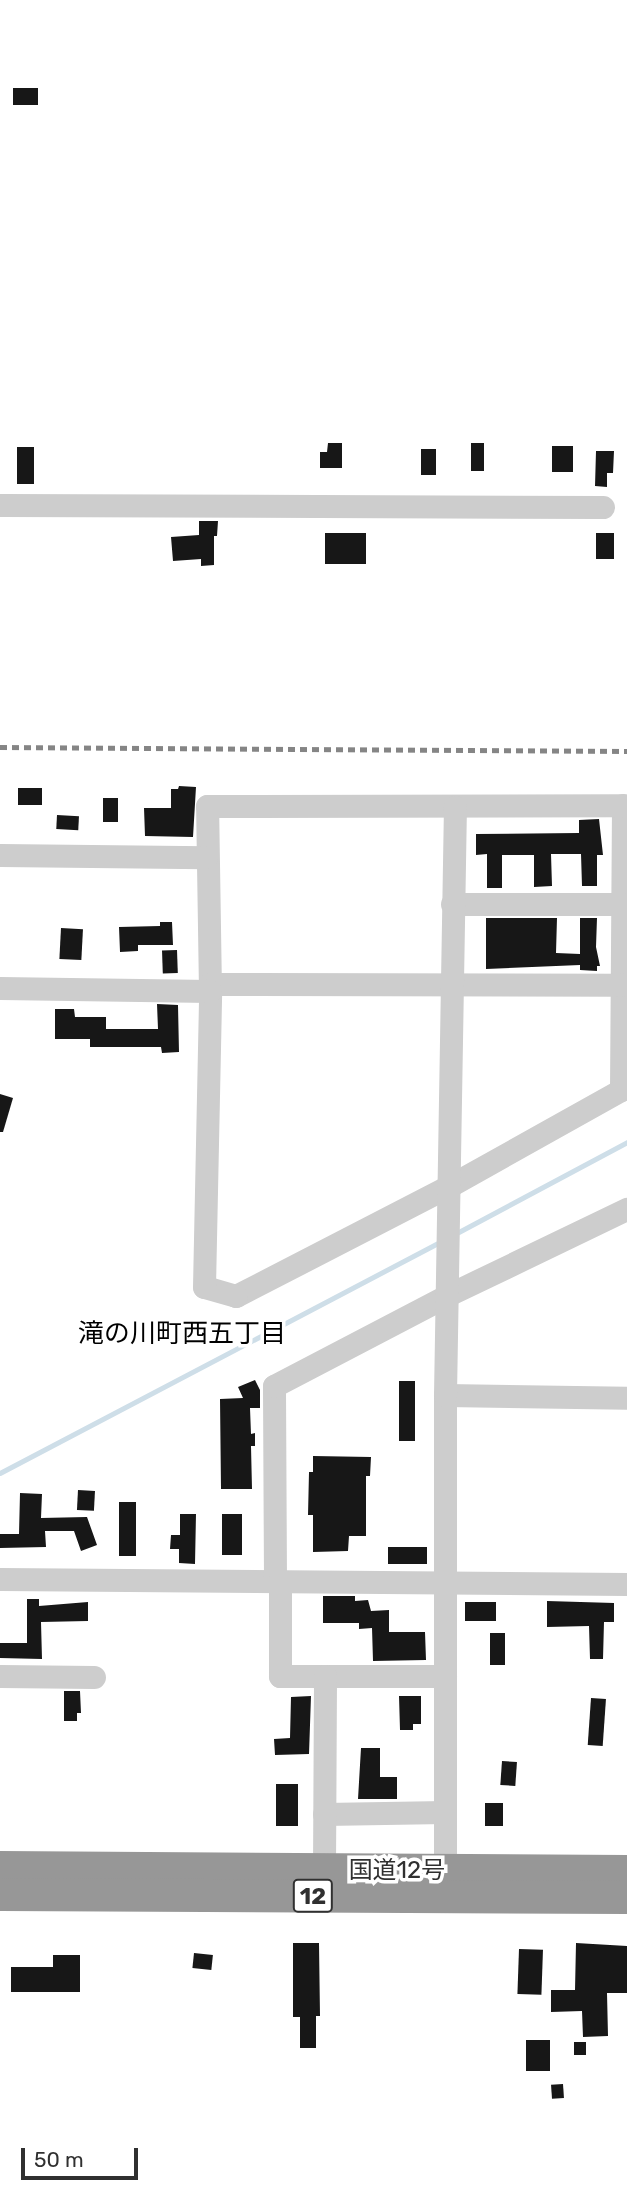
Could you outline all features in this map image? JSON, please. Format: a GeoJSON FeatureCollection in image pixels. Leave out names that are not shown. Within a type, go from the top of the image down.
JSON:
{"type":"FeatureCollection","features":[{"type":"Feature","properties":{"kind":"highway","name":"国道12号"},"geometry":{"type":"LineString","coordinates":[[0,1867],[324,1870],[445,1884],[627,1897]]}},
{"type":"Feature","properties":{"kind":"highway","name":"国道12号"},"geometry":{"type":"LineString","coordinates":[[0,1894],[445,1884],[627,1871]]}},
{"type":"Feature","properties":{"kind":"street"},"geometry":{"type":"LineString","coordinates":[[0,505],[603,507]]}},
{"type":"Feature","properties":{"kind":"street"},"geometry":{"type":"LineString","coordinates":[[623,805],[621,1090],[449,1186],[236,1296],[204,1287],[210,988],[207,806],[455,807],[623,805]]}},
{"type":"Feature","properties":{"kind":"street"},"geometry":{"type":"LineString","coordinates":[[445,1884],[445,1395],[449,986],[455,807]]}},
{"type":"Feature","properties":{"kind":"street"},"geometry":{"type":"LineString","coordinates":[[0,855],[206,857]]}},
{"type":"Feature","properties":{"kind":"street"},"geometry":{"type":"LineString","coordinates":[[452,904],[622,904]]}},
{"type":"Feature","properties":{"kind":"street"},"geometry":{"type":"LineString","coordinates":[[0,988],[621,985]]}},
{"type":"Feature","properties":{"kind":"street"},"geometry":{"type":"LineString","coordinates":[[445,1676],[280,1676],[274,1386],[448,1295],[627,1209]]}},
{"type":"Feature","properties":{"kind":"street"},"geometry":{"type":"LineString","coordinates":[[445,1395],[627,1398]]}},
{"type":"Feature","properties":{"kind":"street"},"geometry":{"type":"LineString","coordinates":[[0,1579],[627,1584]]}},
{"type":"Feature","properties":{"kind":"street"},"geometry":{"type":"LineString","coordinates":[[0,1676],[94,1677]]}},
{"type":"Feature","properties":{"kind":"street"},"geometry":{"type":"LineString","coordinates":[[324,1870],[325,1676]]}},
{"type":"Feature","properties":{"kind":"street"},"geometry":{"type":"LineString","coordinates":[[324,1814],[445,1812]]}},
{"type":"Feature","properties":{"kind":"building"},"geometry":{"type":"Polygon","coordinates":[[[13,88],[38,88],[38,105],[13,105],[13,88]]]}},
{"type":"Feature","properties":{"kind":"building"},"geometry":{"type":"Polygon","coordinates":[[[328,443],[342,443],[342,468],[320,468],[320,452],[327,452],[328,443]]]}},
{"type":"Feature","properties":{"kind":"building"},"geometry":{"type":"Polygon","coordinates":[[[471,443],[484,443],[484,471],[471,471],[471,443]]]}},
{"type":"Feature","properties":{"kind":"building"},"geometry":{"type":"Polygon","coordinates":[[[552,446],[573,446],[573,472],[552,472],[552,446]]]}},
{"type":"Feature","properties":{"kind":"building"},"geometry":{"type":"Polygon","coordinates":[[[17,447],[34,447],[34,484],[17,484],[17,447]]]}},
{"type":"Feature","properties":{"kind":"building"},"geometry":{"type":"Polygon","coordinates":[[[421,449],[436,449],[436,475],[421,475],[421,449]]]}},
{"type":"Feature","properties":{"kind":"building"},"geometry":{"type":"Polygon","coordinates":[[[596,451],[614,451],[613,473],[607,473],[607,487],[595,486],[596,451]]]}},
{"type":"Feature","properties":{"kind":"building"},"geometry":{"type":"Polygon","coordinates":[[[199,521],[218,521],[217,536],[214,536],[214,565],[201,566],[201,559],[173,561],[171,537],[199,535],[199,521]]]}},
{"type":"Feature","properties":{"kind":"building"},"geometry":{"type":"Polygon","coordinates":[[[325,533],[366,533],[366,564],[325,564],[325,533]]]}},
{"type":"Feature","properties":{"kind":"building"},"geometry":{"type":"Polygon","coordinates":[[[596,533],[614,533],[614,559],[596,559],[596,533]]]}},
{"type":"Feature","properties":{"kind":"building"},"geometry":{"type":"Polygon","coordinates":[[[179,786],[196,787],[193,837],[145,836],[144,808],[171,808],[171,789],[178,789],[179,786]]]}},
{"type":"Feature","properties":{"kind":"building"},"geometry":{"type":"Polygon","coordinates":[[[18,788],[42,788],[42,805],[18,805],[18,788]]]}},
{"type":"Feature","properties":{"kind":"building"},"geometry":{"type":"Polygon","coordinates":[[[103,798],[118,798],[118,822],[103,822],[103,798]]]}},
{"type":"Feature","properties":{"kind":"building"},"geometry":{"type":"Polygon","coordinates":[[[57,815],[79,816],[78,830],[56,829],[57,815]]]}},
{"type":"Feature","properties":{"kind":"building"},"geometry":{"type":"Polygon","coordinates":[[[599,819],[603,855],[597,855],[597,886],[582,886],[581,854],[551,854],[552,886],[534,887],[534,855],[502,855],[502,888],[487,888],[487,854],[476,855],[476,834],[579,833],[579,820],[599,819]]]}},
{"type":"Feature","properties":{"kind":"building"},"geometry":{"type":"Polygon","coordinates":[[[486,918],[557,918],[556,953],[580,954],[580,918],[597,918],[596,947],[600,966],[597,966],[597,971],[580,970],[580,965],[486,969],[486,918]]]}},
{"type":"Feature","properties":{"kind":"building"},"geometry":{"type":"Polygon","coordinates":[[[160,922],[172,922],[173,945],[138,945],[138,951],[120,952],[119,927],[160,926],[160,922]]]}},
{"type":"Feature","properties":{"kind":"building"},"geometry":{"type":"Polygon","coordinates":[[[61,928],[83,929],[81,960],[59,959],[61,928]]]}},
{"type":"Feature","properties":{"kind":"building"},"geometry":{"type":"Polygon","coordinates":[[[177,950],[178,973],[163,974],[162,951],[177,950]]]}},
{"type":"Feature","properties":{"kind":"building"},"geometry":{"type":"Polygon","coordinates":[[[157,1004],[178,1005],[179,1052],[162,1053],[161,1047],[90,1047],[90,1039],[55,1039],[55,1009],[74,1009],[75,1017],[106,1017],[106,1029],[158,1029],[157,1004]]]}},
{"type":"Feature","properties":{"kind":"building"},"geometry":{"type":"Polygon","coordinates":[[[0,1094],[13,1098],[3,1132],[0,1132],[0,1094]]]}},
{"type":"Feature","properties":{"kind":"building"},"geometry":{"type":"Polygon","coordinates":[[[255,1380],[260,1390],[260,1408],[250,1408],[251,1434],[255,1433],[255,1446],[251,1446],[252,1489],[221,1489],[220,1399],[243,1398],[238,1387],[255,1380]]]}},
{"type":"Feature","properties":{"kind":"building"},"geometry":{"type":"Polygon","coordinates":[[[399,1381],[415,1381],[415,1441],[399,1441],[399,1381]]]}},
{"type":"Feature","properties":{"kind":"building"},"geometry":{"type":"Polygon","coordinates":[[[313,1456],[371,1457],[370,1476],[366,1476],[366,1536],[349,1536],[348,1551],[313,1552],[313,1515],[308,1515],[309,1472],[313,1472],[313,1456]]]}},
{"type":"Feature","properties":{"kind":"building"},"geometry":{"type":"Polygon","coordinates":[[[78,1490],[95,1491],[94,1511],[77,1510],[78,1490]]]}},
{"type":"Feature","properties":{"kind":"building"},"geometry":{"type":"Polygon","coordinates":[[[20,1493],[42,1494],[41,1518],[87,1517],[97,1545],[81,1551],[74,1531],[45,1531],[46,1547],[0,1548],[0,1534],[19,1534],[20,1493]]]}},
{"type":"Feature","properties":{"kind":"building"},"geometry":{"type":"Polygon","coordinates":[[[119,1502],[136,1502],[136,1556],[119,1556],[119,1502]]]}},
{"type":"Feature","properties":{"kind":"building"},"geometry":{"type":"Polygon","coordinates":[[[180,1514],[196,1514],[195,1564],[179,1563],[179,1549],[170,1549],[171,1535],[180,1535],[180,1514]]]}},
{"type":"Feature","properties":{"kind":"building"},"geometry":{"type":"Polygon","coordinates":[[[222,1514],[242,1514],[242,1555],[222,1555],[222,1514]]]}},
{"type":"Feature","properties":{"kind":"building"},"geometry":{"type":"Polygon","coordinates":[[[388,1547],[427,1547],[427,1564],[388,1564],[388,1547]]]}},
{"type":"Feature","properties":{"kind":"building"},"geometry":{"type":"Polygon","coordinates":[[[323,1596],[355,1596],[355,1601],[368,1600],[371,1611],[389,1610],[389,1632],[425,1632],[426,1660],[373,1661],[372,1628],[359,1629],[359,1623],[323,1623],[323,1596]]]}},
{"type":"Feature","properties":{"kind":"building"},"geometry":{"type":"Polygon","coordinates":[[[27,1599],[39,1599],[39,1606],[88,1602],[88,1621],[41,1622],[42,1659],[0,1658],[0,1643],[27,1643],[27,1599]]]}},
{"type":"Feature","properties":{"kind":"building"},"geometry":{"type":"Polygon","coordinates":[[[547,1601],[614,1603],[614,1622],[604,1622],[603,1659],[590,1659],[589,1626],[547,1627],[547,1601]]]}},
{"type":"Feature","properties":{"kind":"building"},"geometry":{"type":"Polygon","coordinates":[[[465,1602],[496,1602],[496,1621],[465,1621],[465,1602]]]}},
{"type":"Feature","properties":{"kind":"building"},"geometry":{"type":"Polygon","coordinates":[[[490,1633],[505,1633],[505,1665],[490,1665],[490,1633]]]}},
{"type":"Feature","properties":{"kind":"building"},"geometry":{"type":"Polygon","coordinates":[[[64,1691],[80,1691],[81,1713],[77,1713],[77,1721],[64,1721],[64,1691]]]}},
{"type":"Feature","properties":{"kind":"building"},"geometry":{"type":"Polygon","coordinates":[[[311,1696],[309,1754],[275,1755],[274,1739],[290,1738],[291,1697],[311,1696]]]}},
{"type":"Feature","properties":{"kind":"building"},"geometry":{"type":"Polygon","coordinates":[[[399,1696],[421,1696],[421,1724],[413,1724],[413,1730],[400,1730],[399,1696]]]}},
{"type":"Feature","properties":{"kind":"building"},"geometry":{"type":"Polygon","coordinates":[[[591,1698],[606,1699],[603,1746],[588,1745],[591,1698]]]}},
{"type":"Feature","properties":{"kind":"building"},"geometry":{"type":"Polygon","coordinates":[[[361,1748],[380,1748],[380,1777],[397,1777],[397,1799],[358,1799],[361,1748]]]}},
{"type":"Feature","properties":{"kind":"building"},"geometry":{"type":"Polygon","coordinates":[[[502,1761],[517,1762],[515,1786],[500,1785],[502,1761]]]}},
{"type":"Feature","properties":{"kind":"building"},"geometry":{"type":"Polygon","coordinates":[[[276,1784],[298,1784],[298,1826],[276,1826],[276,1784]]]}},
{"type":"Feature","properties":{"kind":"building"},"geometry":{"type":"Polygon","coordinates":[[[485,1803],[503,1803],[503,1826],[485,1826],[485,1803]]]}},
{"type":"Feature","properties":{"kind":"building"},"geometry":{"type":"Polygon","coordinates":[[[293,1943],[319,1943],[320,2016],[316,2016],[316,2048],[300,2048],[300,2017],[293,2017],[293,1943]]]}},
{"type":"Feature","properties":{"kind":"building"},"geometry":{"type":"Polygon","coordinates":[[[576,1943],[627,1946],[627,1993],[607,1993],[608,2036],[583,2037],[582,2011],[551,2012],[551,1990],[575,1990],[576,1943]]]}},
{"type":"Feature","properties":{"kind":"building"},"geometry":{"type":"Polygon","coordinates":[[[519,1949],[543,1950],[541,1995],[517,1994],[519,1949]]]}},
{"type":"Feature","properties":{"kind":"building"},"geometry":{"type":"Polygon","coordinates":[[[194,1953],[213,1955],[211,1970],[192,1968],[194,1953]]]}},
{"type":"Feature","properties":{"kind":"building"},"geometry":{"type":"Polygon","coordinates":[[[53,1955],[80,1955],[80,1992],[11,1992],[11,1967],[53,1967],[53,1955]]]}},
{"type":"Feature","properties":{"kind":"building"},"geometry":{"type":"Polygon","coordinates":[[[526,2040],[550,2040],[550,2071],[526,2071],[526,2040]]]}},
{"type":"Feature","properties":{"kind":"building"},"geometry":{"type":"Polygon","coordinates":[[[574,2042],[586,2042],[586,2055],[574,2055],[574,2042]]]}},
{"type":"Feature","properties":{"kind":"building"},"geometry":{"type":"Polygon","coordinates":[[[563,2084],[564,2098],[552,2099],[551,2085],[563,2084]]]}},
{"type":"Feature","properties":{"kind":"waterway"},"geometry":{"type":"LineString","coordinates":[[455,1234],[627,1142]]}},
{"type":"Feature","properties":{"kind":"waterway"},"geometry":{"type":"LineString","coordinates":[[0,1473],[441,1241]]}},
{"type":"Feature","properties":{"kind":"railway"},"geometry":{"type":"LineString","coordinates":[[0,747],[627,751]]}},
{"type":"Feature","properties":{"kind":"district","name":"滝の川町西五丁目"},"geometry":{"type":"Point","coordinates":[182,1334]}}]}
